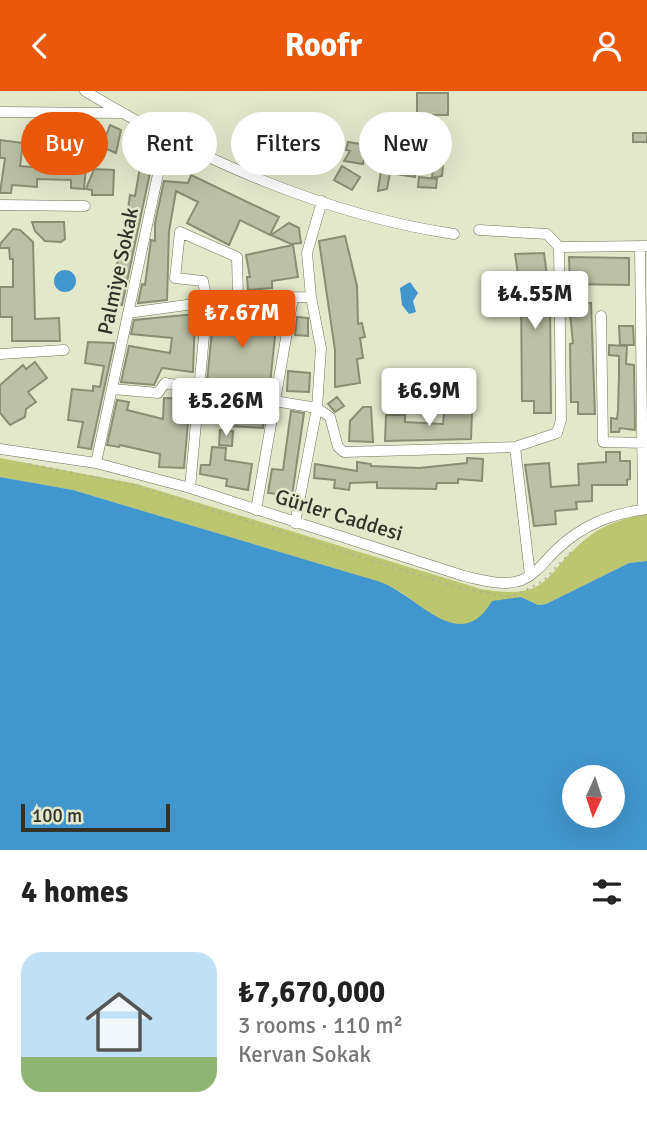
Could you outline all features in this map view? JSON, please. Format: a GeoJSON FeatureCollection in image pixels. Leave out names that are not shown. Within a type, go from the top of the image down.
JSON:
{"type":"FeatureCollection","features":[{"type":"Feature","properties":{"kind":"street"},"geometry":{"type":"LineString","coordinates":[[85,91],[122,112]]}},
{"type":"Feature","properties":{"kind":"street"},"geometry":{"type":"LineString","coordinates":[[0,113],[122,113]]}},
{"type":"Feature","properties":{"kind":"street"},"geometry":{"type":"LineString","coordinates":[[217,158],[322,201],[385,222],[454,234]]}},
{"type":"Feature","properties":{"kind":"street","name":"Palmiye Sokak"},"geometry":{"type":"LineString","coordinates":[[96,463],[158,175]]}},
{"type":"Feature","properties":{"kind":"street"},"geometry":{"type":"LineString","coordinates":[[295,523],[317,408],[321,348],[311,297],[307,253],[322,201]]}},
{"type":"Feature","properties":{"kind":"street"},"geometry":{"type":"LineString","coordinates":[[0,205],[85,206]]}},
{"type":"Feature","properties":{"kind":"street"},"geometry":{"type":"LineString","coordinates":[[113,389],[158,393],[165,383],[317,408],[330,417],[338,447],[344,452],[515,447],[557,433],[561,420],[559,247],[547,234],[479,230]]}},
{"type":"Feature","properties":{"kind":"street"},"geometry":{"type":"LineString","coordinates":[[190,488],[206,303],[203,281],[175,278],[180,232],[237,257],[238,298]]}},
{"type":"Feature","properties":{"kind":"street"},"geometry":{"type":"LineString","coordinates":[[559,247],[643,246],[645,509]]}},
{"type":"Feature","properties":{"kind":"street"},"geometry":{"type":"LineString","coordinates":[[128,313],[238,298],[311,297]]}},
{"type":"Feature","properties":{"kind":"street"},"geometry":{"type":"LineString","coordinates":[[256,510],[293,298]]}},
{"type":"Feature","properties":{"kind":"street"},"geometry":{"type":"LineString","coordinates":[[601,316],[603,442],[645,443]]}},
{"type":"Feature","properties":{"kind":"street"},"geometry":{"type":"LineString","coordinates":[[0,354],[64,350]]}},
{"type":"Feature","properties":{"kind":"street"},"geometry":{"type":"LineString","coordinates":[[515,447],[530,575]]}},
{"type":"Feature","properties":{"kind":"street","name":"Gürler Caddesi"},"geometry":{"type":"LineString","coordinates":[[0,449],[96,463],[190,488],[489,582],[515,581],[530,575],[587,526],[603,517],[645,509]]}},
{"type":"Feature","properties":{"kind":"green space"},"geometry":{"type":"Polygon","coordinates":[[[0,458],[137,484],[481,589],[505,592],[536,587],[576,548],[603,527],[647,514],[647,561],[629,563],[546,604],[538,605],[521,597],[474,621],[462,625],[452,624],[433,616],[398,591],[374,580],[73,490],[0,477],[0,458]]]}},
{"type":"Feature","properties":{"kind":"water"},"geometry":{"type":"Polygon","coordinates":[[[65,270],[73,273],[76,281],[73,289],[65,292],[57,289],[54,281],[57,273],[65,270]]]}},
{"type":"Feature","properties":{"kind":"water"},"geometry":{"type":"Polygon","coordinates":[[[410,282],[418,293],[413,301],[416,312],[409,314],[402,305],[400,288],[410,282]]]}},
{"type":"Feature","properties":{"kind":"water"},"geometry":{"type":"Polygon","coordinates":[[[0,477],[73,490],[377,581],[393,588],[432,614],[457,624],[469,623],[481,616],[492,601],[521,597],[538,605],[546,604],[629,563],[647,561],[647,850],[0,850],[0,477]]]}},
{"type":"Feature","properties":{"kind":"building"},"geometry":{"type":"Polygon","coordinates":[[[417,93],[448,93],[448,112],[417,112],[417,93]]]}},
{"type":"Feature","properties":{"kind":"building"},"geometry":{"type":"Polygon","coordinates":[[[110,125],[121,130],[116,153],[108,150],[110,125]]]}},
{"type":"Feature","properties":{"kind":"building"},"geometry":{"type":"Polygon","coordinates":[[[633,133],[647,133],[647,142],[633,142],[633,133]]]}},
{"type":"Feature","properties":{"kind":"building"},"geometry":{"type":"Polygon","coordinates":[[[0,140],[21,143],[21,175],[85,175],[84,189],[71,188],[71,180],[37,179],[37,187],[12,185],[11,193],[0,193],[5,158],[0,158],[0,140]]]}},
{"type":"Feature","properties":{"kind":"building"},"geometry":{"type":"Polygon","coordinates":[[[348,142],[359,144],[359,163],[345,161],[350,151],[346,150],[348,142]]]}},
{"type":"Feature","properties":{"kind":"building"},"geometry":{"type":"Polygon","coordinates":[[[345,168],[360,177],[352,190],[334,180],[337,175],[345,175],[345,168]]]}},
{"type":"Feature","properties":{"kind":"building"},"geometry":{"type":"Polygon","coordinates":[[[108,170],[114,170],[113,195],[92,195],[92,190],[86,189],[92,175],[108,175],[108,170]]]}},
{"type":"Feature","properties":{"kind":"building"},"geometry":{"type":"Polygon","coordinates":[[[139,175],[150,175],[122,305],[110,303],[113,287],[122,289],[124,274],[115,272],[125,234],[128,235],[130,195],[135,196],[139,175]]]}},
{"type":"Feature","properties":{"kind":"building"},"geometry":{"type":"Polygon","coordinates":[[[191,175],[279,217],[270,235],[240,220],[229,245],[187,223],[198,202],[176,191],[169,231],[167,300],[138,303],[142,284],[145,285],[151,240],[155,241],[155,223],[164,181],[188,183],[191,175]]]}},
{"type":"Feature","properties":{"kind":"building"},"geometry":{"type":"Polygon","coordinates":[[[380,175],[390,175],[387,189],[378,191],[380,175]]]}},
{"type":"Feature","properties":{"kind":"building"},"geometry":{"type":"Polygon","coordinates":[[[419,177],[437,179],[436,188],[418,187],[419,177]]]}},
{"type":"Feature","properties":{"kind":"building"},"geometry":{"type":"Polygon","coordinates":[[[32,222],[64,222],[65,239],[61,242],[45,241],[35,231],[32,222]]]}},
{"type":"Feature","properties":{"kind":"building"},"geometry":{"type":"Polygon","coordinates":[[[289,223],[299,228],[301,243],[291,244],[271,235],[289,223]]]}},
{"type":"Feature","properties":{"kind":"building"},"geometry":{"type":"Polygon","coordinates":[[[13,229],[20,230],[33,242],[35,319],[59,318],[60,341],[12,341],[12,317],[0,317],[0,287],[13,287],[13,259],[10,259],[9,248],[0,248],[0,244],[13,229]]]}},
{"type":"Feature","properties":{"kind":"building"},"geometry":{"type":"Polygon","coordinates":[[[345,236],[357,286],[358,324],[362,323],[365,337],[360,338],[363,358],[357,359],[360,383],[335,387],[335,350],[319,241],[345,236]]]}},
{"type":"Feature","properties":{"kind":"building"},"geometry":{"type":"Polygon","coordinates":[[[293,245],[298,277],[272,281],[272,288],[248,290],[247,277],[250,277],[246,255],[293,245]]]}},
{"type":"Feature","properties":{"kind":"building"},"geometry":{"type":"Polygon","coordinates":[[[544,253],[550,299],[551,413],[534,413],[534,401],[522,401],[521,294],[515,254],[544,253]]]}},
{"type":"Feature","properties":{"kind":"building"},"geometry":{"type":"Polygon","coordinates":[[[569,257],[629,258],[629,285],[570,284],[569,257]]]}},
{"type":"Feature","properties":{"kind":"building"},"geometry":{"type":"Polygon","coordinates":[[[569,303],[591,303],[595,414],[578,414],[578,402],[571,402],[570,344],[573,343],[569,303]]]}},
{"type":"Feature","properties":{"kind":"building"},"geometry":{"type":"Polygon","coordinates":[[[214,310],[281,317],[280,327],[276,327],[269,393],[207,382],[214,310]]]}},
{"type":"Feature","properties":{"kind":"building"},"geometry":{"type":"Polygon","coordinates":[[[195,314],[193,372],[162,368],[154,385],[121,382],[129,346],[170,353],[172,338],[131,334],[134,320],[195,314]]]}},
{"type":"Feature","properties":{"kind":"building"},"geometry":{"type":"Polygon","coordinates":[[[297,317],[308,318],[308,336],[295,335],[297,317]]]}},
{"type":"Feature","properties":{"kind":"building"},"geometry":{"type":"Polygon","coordinates":[[[619,326],[633,326],[634,345],[620,345],[619,326]]]}},
{"type":"Feature","properties":{"kind":"building"},"geometry":{"type":"Polygon","coordinates":[[[88,342],[114,343],[91,449],[78,447],[83,422],[68,420],[72,389],[93,391],[93,386],[100,387],[104,366],[85,363],[88,342]]]}},
{"type":"Feature","properties":{"kind":"building"},"geometry":{"type":"Polygon","coordinates":[[[609,345],[627,346],[626,364],[634,365],[635,430],[620,428],[619,432],[611,432],[611,418],[617,419],[618,410],[619,356],[609,355],[609,345]]]}},
{"type":"Feature","properties":{"kind":"building"},"geometry":{"type":"Polygon","coordinates":[[[35,362],[47,378],[28,392],[36,402],[26,409],[25,417],[10,425],[0,413],[0,385],[23,365],[26,369],[35,362]]]}},
{"type":"Feature","properties":{"kind":"building"},"geometry":{"type":"Polygon","coordinates":[[[288,371],[310,373],[309,392],[287,391],[288,371]]]}},
{"type":"Feature","properties":{"kind":"building"},"geometry":{"type":"Polygon","coordinates":[[[337,397],[344,406],[335,412],[328,404],[337,397]]]}},
{"type":"Feature","properties":{"kind":"building"},"geometry":{"type":"Polygon","coordinates":[[[164,398],[190,399],[184,468],[159,467],[160,454],[120,445],[107,445],[117,400],[129,402],[127,410],[163,419],[164,398]]]}},
{"type":"Feature","properties":{"kind":"building"},"geometry":{"type":"Polygon","coordinates":[[[231,405],[266,407],[263,428],[229,426],[231,405]]]}},
{"type":"Feature","properties":{"kind":"building"},"geometry":{"type":"Polygon","coordinates":[[[363,407],[371,407],[373,442],[349,441],[350,421],[363,407]]]}},
{"type":"Feature","properties":{"kind":"building"},"geometry":{"type":"Polygon","coordinates":[[[291,411],[304,413],[292,496],[268,493],[272,469],[283,470],[291,411]]]}},
{"type":"Feature","properties":{"kind":"building"},"geometry":{"type":"Polygon","coordinates":[[[472,412],[471,439],[385,441],[386,415],[405,415],[405,422],[443,424],[444,413],[472,412]]]}},
{"type":"Feature","properties":{"kind":"building"},"geometry":{"type":"Polygon","coordinates":[[[220,430],[233,431],[232,446],[219,445],[220,430]]]}},
{"type":"Feature","properties":{"kind":"building"},"geometry":{"type":"Polygon","coordinates":[[[212,447],[226,448],[225,460],[252,464],[248,490],[226,486],[227,479],[200,474],[201,465],[210,465],[212,447]]]}},
{"type":"Feature","properties":{"kind":"building"},"geometry":{"type":"Polygon","coordinates":[[[606,452],[620,452],[620,461],[630,461],[630,479],[627,480],[627,485],[592,485],[592,501],[576,502],[577,509],[555,511],[556,524],[534,526],[525,465],[549,463],[551,487],[579,485],[578,464],[606,462],[606,452]]]}},
{"type":"Feature","properties":{"kind":"building"},"geometry":{"type":"Polygon","coordinates":[[[467,458],[483,459],[482,481],[458,479],[458,483],[437,483],[436,489],[377,488],[377,482],[350,483],[349,490],[334,488],[335,480],[314,478],[315,464],[357,471],[357,462],[371,466],[419,468],[467,463],[467,458]]]}}]}
